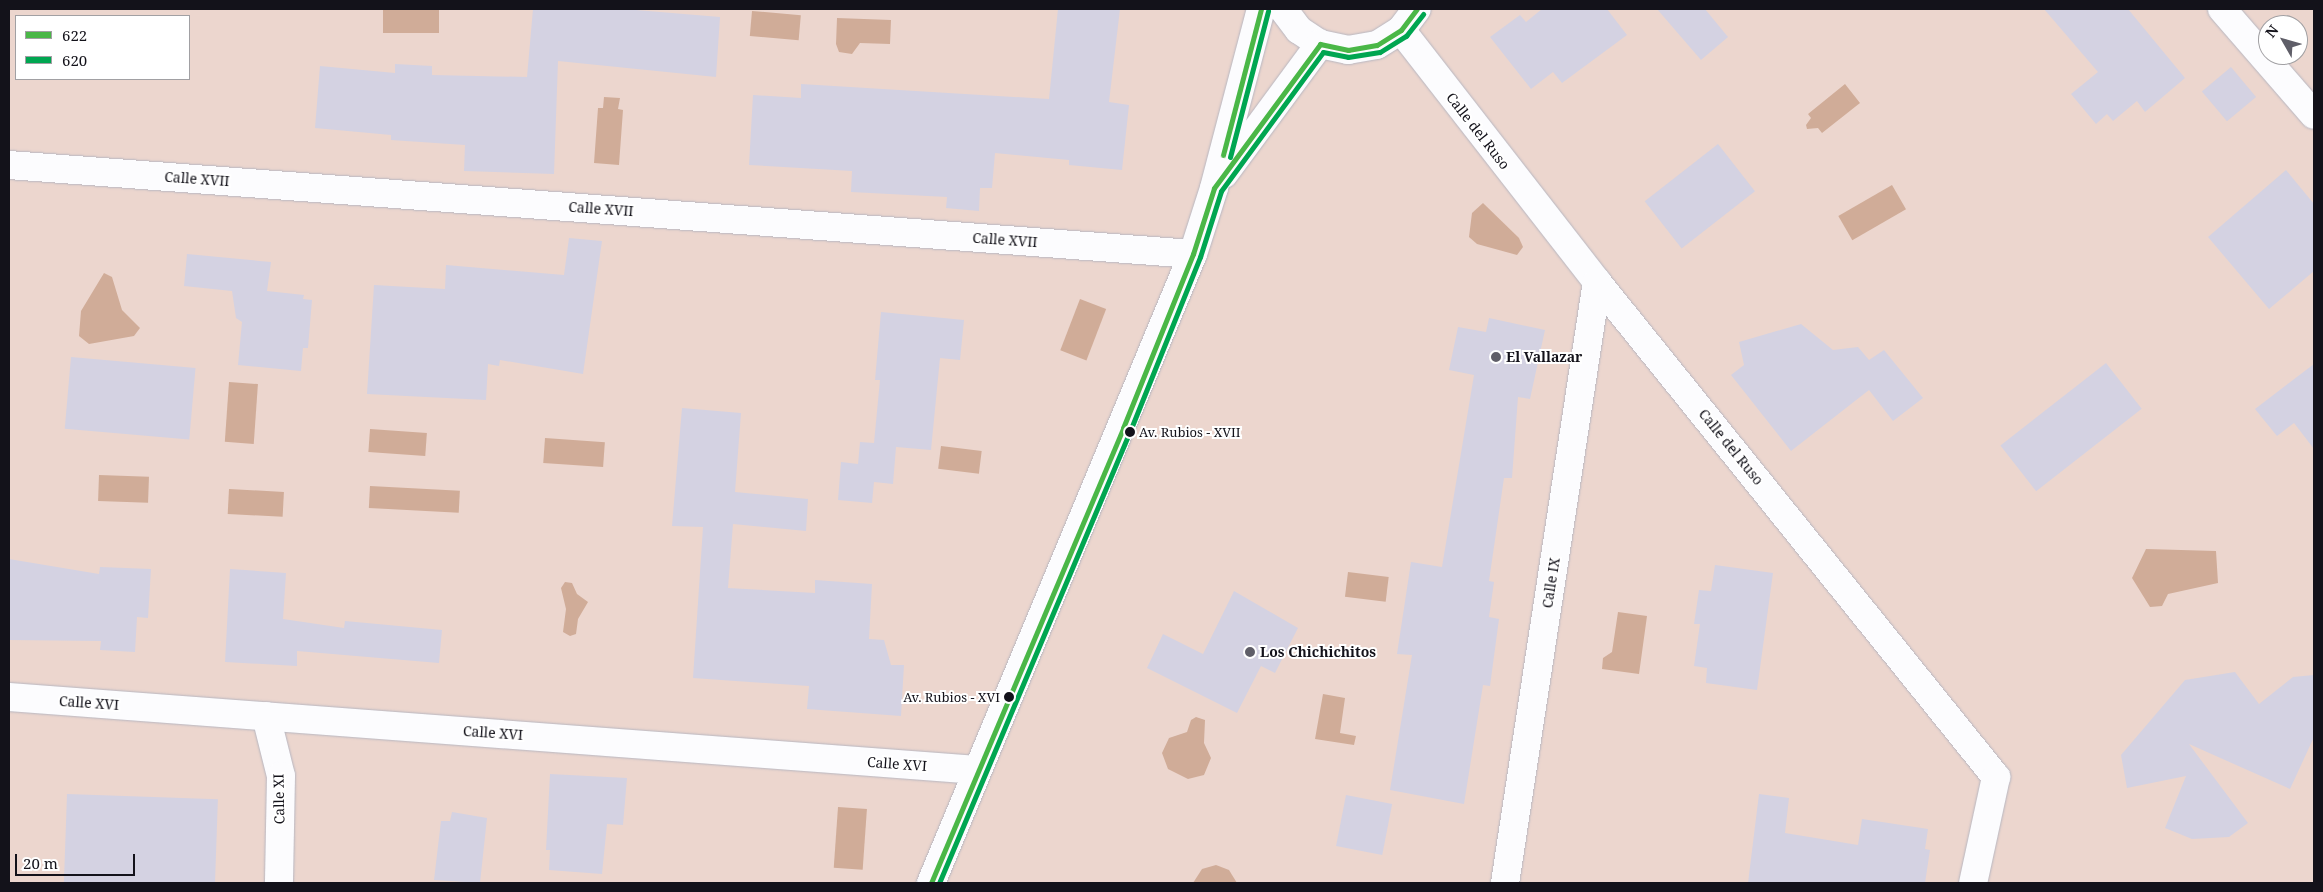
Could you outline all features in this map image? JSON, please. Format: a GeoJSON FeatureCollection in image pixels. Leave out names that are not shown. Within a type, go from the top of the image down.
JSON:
{"type":"FeatureCollection","features":[{"type":"Feature","properties":{"kind":"street"},"geometry":{"type":"LineString","coordinates":[[931,883],[1193,254],[1214,188],[1261,9]]}},
{"type":"Feature","properties":{"kind":"street"},"geometry":{"type":"LineString","coordinates":[[1283,9],[1299,30],[1320,44],[1348,50],[1377,45],[1401,30],[1417,9]]}},
{"type":"Feature","properties":{"kind":"street"},"geometry":{"type":"LineString","coordinates":[[2222,9],[2314,115]]}},
{"type":"Feature","properties":{"kind":"street","name":"Calle del Ruso"},"geometry":{"type":"LineString","coordinates":[[1401,30],[1597,282],[1996,777],[1973,883]]}},
{"type":"Feature","properties":{"kind":"street"},"geometry":{"type":"LineString","coordinates":[[1214,188],[1320,44]]}},
{"type":"Feature","properties":{"kind":"street","name":"Calle XVII"},"geometry":{"type":"LineString","coordinates":[[9,165],[1193,254]]}},
{"type":"Feature","properties":{"kind":"street","name":"Calle IX"},"geometry":{"type":"LineString","coordinates":[[1505,883],[1597,282]]}},
{"type":"Feature","properties":{"kind":"street","name":"Calle XVI"},"geometry":{"type":"LineString","coordinates":[[9,697],[977,770]]}},
{"type":"Feature","properties":{"kind":"street","name":"Calle XI"},"geometry":{"type":"LineString","coordinates":[[266,716],[281,776],[278,883]]}},
{"type":"Feature","properties":{"kind":"shaded area"},"geometry":{"type":"Polygon","coordinates":[[[9,9],[2314,9],[2314,883],[9,883],[9,9]]]}},
{"type":"Feature","properties":{"kind":"shaded area"},"geometry":{"type":"Polygon","coordinates":[[[383,9],[439,9],[439,33],[383,33],[383,9]]]}},
{"type":"Feature","properties":{"kind":"shaded area"},"geometry":{"type":"Polygon","coordinates":[[[752,11],[801,15],[799,40],[750,36],[752,11]]]}},
{"type":"Feature","properties":{"kind":"shaded area"},"geometry":{"type":"Polygon","coordinates":[[[837,18],[891,20],[890,44],[860,43],[852,54],[839,52],[836,44],[837,18]]]}},
{"type":"Feature","properties":{"kind":"shaded area"},"geometry":{"type":"Polygon","coordinates":[[[1845,84],[1860,103],[1822,133],[1818,128],[1807,129],[1806,125],[1811,118],[1808,114],[1845,84]]]}},
{"type":"Feature","properties":{"kind":"shaded area"},"geometry":{"type":"Polygon","coordinates":[[[604,97],[620,98],[618,109],[623,110],[619,165],[594,163],[598,108],[603,108],[604,97]]]}},
{"type":"Feature","properties":{"kind":"shaded area"},"geometry":{"type":"Polygon","coordinates":[[[1892,185],[1906,209],[1852,240],[1838,216],[1892,185]]]}},
{"type":"Feature","properties":{"kind":"shaded area"},"geometry":{"type":"Polygon","coordinates":[[[1483,203],[1519,238],[1523,247],[1517,255],[1477,244],[1469,237],[1472,213],[1483,203]]]}},
{"type":"Feature","properties":{"kind":"shaded area"},"geometry":{"type":"Polygon","coordinates":[[[104,273],[112,277],[122,310],[140,328],[134,336],[89,344],[79,336],[81,311],[104,273]]]}},
{"type":"Feature","properties":{"kind":"shaded area"},"geometry":{"type":"Polygon","coordinates":[[[1080,299],[1106,309],[1086,360],[1060,350],[1080,299]]]}},
{"type":"Feature","properties":{"kind":"shaded area"},"geometry":{"type":"Polygon","coordinates":[[[229,382],[258,384],[254,444],[225,442],[229,382]]]}},
{"type":"Feature","properties":{"kind":"shaded area"},"geometry":{"type":"Polygon","coordinates":[[[370,429],[427,433],[425,456],[368,452],[370,429]]]}},
{"type":"Feature","properties":{"kind":"shaded area"},"geometry":{"type":"Polygon","coordinates":[[[545,438],[605,442],[603,467],[543,463],[545,438]]]}},
{"type":"Feature","properties":{"kind":"shaded area"},"geometry":{"type":"Polygon","coordinates":[[[941,446],[982,451],[979,474],[938,469],[941,446]]]}},
{"type":"Feature","properties":{"kind":"shaded area"},"geometry":{"type":"Polygon","coordinates":[[[99,475],[149,477],[148,503],[98,501],[99,475]]]}},
{"type":"Feature","properties":{"kind":"shaded area"},"geometry":{"type":"Polygon","coordinates":[[[370,486],[460,491],[459,513],[369,508],[370,486]]]}},
{"type":"Feature","properties":{"kind":"shaded area"},"geometry":{"type":"Polygon","coordinates":[[[229,489],[284,492],[283,517],[228,514],[229,489]]]}},
{"type":"Feature","properties":{"kind":"shaded area"},"geometry":{"type":"Polygon","coordinates":[[[2146,549],[2216,551],[2218,583],[2168,594],[2162,606],[2150,607],[2132,578],[2146,549]]]}},
{"type":"Feature","properties":{"kind":"shaded area"},"geometry":{"type":"Polygon","coordinates":[[[1348,572],[1389,577],[1386,602],[1345,597],[1348,572]]]}},
{"type":"Feature","properties":{"kind":"shaded area"},"geometry":{"type":"Polygon","coordinates":[[[565,582],[572,583],[577,594],[588,602],[578,619],[576,634],[570,636],[563,632],[566,609],[561,588],[565,582]]]}},
{"type":"Feature","properties":{"kind":"shaded area"},"geometry":{"type":"Polygon","coordinates":[[[1618,612],[1647,616],[1639,674],[1602,669],[1603,658],[1612,652],[1618,612]]]}},
{"type":"Feature","properties":{"kind":"shaded area"},"geometry":{"type":"Polygon","coordinates":[[[1323,694],[1345,698],[1340,733],[1356,736],[1354,745],[1315,739],[1323,694]]]}},
{"type":"Feature","properties":{"kind":"shaded area"},"geometry":{"type":"Polygon","coordinates":[[[1196,717],[1205,720],[1204,743],[1211,758],[1204,775],[1188,779],[1168,769],[1162,753],[1169,738],[1187,732],[1191,720],[1196,717]]]}},
{"type":"Feature","properties":{"kind":"shaded area"},"geometry":{"type":"Polygon","coordinates":[[[838,807],[867,809],[863,870],[834,868],[838,807]]]}},
{"type":"Feature","properties":{"kind":"shaded area"},"geometry":{"type":"Polygon","coordinates":[[[1216,865],[1229,870],[1237,883],[1193,883],[1202,869],[1216,865]]]}},
{"type":"Feature","properties":{"kind":"building"},"geometry":{"type":"Polygon","coordinates":[[[533,9],[624,9],[720,17],[716,77],[558,61],[554,174],[464,171],[465,145],[391,140],[391,135],[315,128],[320,66],[395,73],[395,64],[432,66],[432,75],[527,77],[533,9]]]}},
{"type":"Feature","properties":{"kind":"building"},"geometry":{"type":"Polygon","coordinates":[[[1058,9],[1120,9],[1109,102],[1129,105],[1122,170],[1069,165],[1069,160],[995,153],[992,188],[980,188],[979,211],[946,208],[947,197],[851,192],[852,171],[749,165],[753,95],[801,98],[801,84],[1049,99],[1058,9]]]}},
{"type":"Feature","properties":{"kind":"building"},"geometry":{"type":"Polygon","coordinates":[[[1542,9],[1607,9],[1627,35],[1562,83],[1553,72],[1531,89],[1490,37],[1520,15],[1526,22],[1542,9]]]}},
{"type":"Feature","properties":{"kind":"building"},"geometry":{"type":"Polygon","coordinates":[[[1657,9],[1705,9],[1728,37],[1701,60],[1657,9]]]}},
{"type":"Feature","properties":{"kind":"building"},"geometry":{"type":"Polygon","coordinates":[[[2044,9],[2128,9],[2185,78],[2145,112],[2137,101],[2113,121],[2107,114],[2096,124],[2071,94],[2098,72],[2044,9]]]}},
{"type":"Feature","properties":{"kind":"building"},"geometry":{"type":"Polygon","coordinates":[[[2231,67],[2256,97],[2227,121],[2202,91],[2231,67]]]}},
{"type":"Feature","properties":{"kind":"building"},"geometry":{"type":"Polygon","coordinates":[[[1718,144],[1755,191],[1682,249],[1645,201],[1718,144]]]}},
{"type":"Feature","properties":{"kind":"building"},"geometry":{"type":"Polygon","coordinates":[[[2286,170],[2314,204],[2314,271],[2269,309],[2208,237],[2286,170]]]}},
{"type":"Feature","properties":{"kind":"building"},"geometry":{"type":"Polygon","coordinates":[[[569,238],[602,241],[583,374],[500,360],[499,366],[488,364],[486,400],[367,394],[374,285],[445,289],[446,265],[564,275],[569,238]]]}},
{"type":"Feature","properties":{"kind":"building"},"geometry":{"type":"Polygon","coordinates":[[[187,254],[271,262],[267,291],[304,295],[303,299],[312,300],[308,348],[303,348],[301,371],[238,365],[242,322],[236,318],[232,291],[184,286],[187,254]]]}},
{"type":"Feature","properties":{"kind":"building"},"geometry":{"type":"Polygon","coordinates":[[[881,312],[964,320],[960,360],[940,358],[931,450],[896,447],[893,484],[874,482],[872,503],[838,500],[841,462],[858,464],[860,442],[874,443],[880,380],[875,380],[881,312]]]}},
{"type":"Feature","properties":{"kind":"building"},"geometry":{"type":"Polygon","coordinates":[[[1489,318],[1545,330],[1530,399],[1518,397],[1512,478],[1504,478],[1489,581],[1494,582],[1489,617],[1499,619],[1490,686],[1483,685],[1464,804],[1390,790],[1412,655],[1397,654],[1411,562],[1442,567],[1474,375],[1449,370],[1458,327],[1486,332],[1489,318]]]}},
{"type":"Feature","properties":{"kind":"building"},"geometry":{"type":"Polygon","coordinates":[[[1801,324],[1833,350],[1858,347],[1869,360],[1884,350],[1923,398],[1893,421],[1869,390],[1791,451],[1731,375],[1744,365],[1739,342],[1801,324]]]}},
{"type":"Feature","properties":{"kind":"building"},"geometry":{"type":"Polygon","coordinates":[[[71,357],[196,368],[189,440],[65,429],[71,357]]]}},
{"type":"Feature","properties":{"kind":"building"},"geometry":{"type":"Polygon","coordinates":[[[2106,363],[2142,409],[2036,491],[2000,445],[2106,363]]]}},
{"type":"Feature","properties":{"kind":"building"},"geometry":{"type":"Polygon","coordinates":[[[2314,364],[2314,449],[2294,423],[2277,436],[2255,409],[2314,364]]]}},
{"type":"Feature","properties":{"kind":"building"},"geometry":{"type":"Polygon","coordinates":[[[682,408],[741,413],[735,492],[808,499],[806,531],[733,524],[728,588],[815,593],[815,580],[872,584],[869,639],[884,640],[891,665],[904,665],[901,716],[807,709],[809,686],[693,678],[703,527],[672,526],[682,408]]]}},
{"type":"Feature","properties":{"kind":"building"},"geometry":{"type":"Polygon","coordinates":[[[9,559],[99,574],[100,567],[151,569],[148,618],[137,617],[135,652],[100,650],[101,641],[9,640],[9,559]]]}},
{"type":"Feature","properties":{"kind":"building"},"geometry":{"type":"Polygon","coordinates":[[[1715,565],[1773,573],[1757,690],[1706,683],[1707,668],[1694,666],[1700,624],[1694,624],[1699,590],[1711,591],[1715,565]]]}},
{"type":"Feature","properties":{"kind":"building"},"geometry":{"type":"Polygon","coordinates":[[[230,569],[286,573],[283,619],[344,628],[345,621],[442,630],[439,663],[297,651],[297,666],[225,662],[230,569]]]}},
{"type":"Feature","properties":{"kind":"building","name":"Los Chichichitos"},"geometry":{"type":"Polygon","coordinates":[[[1234,591],[1298,628],[1275,673],[1261,666],[1237,713],[1147,668],[1163,634],[1203,654],[1234,591]]]}},
{"type":"Feature","properties":{"kind":"building"},"geometry":{"type":"Polygon","coordinates":[[[2235,672],[2259,704],[2293,677],[2314,675],[2314,737],[2290,789],[2189,744],[2248,823],[2229,837],[2192,839],[2165,828],[2186,776],[2127,788],[2121,755],[2185,680],[2235,672]]]}},
{"type":"Feature","properties":{"kind":"building"},"geometry":{"type":"Polygon","coordinates":[[[550,774],[627,778],[623,825],[607,824],[602,874],[549,870],[550,850],[546,850],[550,774]]]}},
{"type":"Feature","properties":{"kind":"building"},"geometry":{"type":"Polygon","coordinates":[[[67,794],[218,799],[215,883],[64,883],[67,794]]]}},
{"type":"Feature","properties":{"kind":"building"},"geometry":{"type":"Polygon","coordinates":[[[1759,794],[1789,798],[1785,833],[1858,845],[1862,819],[1928,829],[1925,849],[1930,850],[1925,883],[1748,883],[1759,794]]]}},
{"type":"Feature","properties":{"kind":"building"},"geometry":{"type":"Polygon","coordinates":[[[1346,795],[1392,804],[1382,855],[1336,846],[1346,795]]]}},
{"type":"Feature","properties":{"kind":"building"},"geometry":{"type":"Polygon","coordinates":[[[452,812],[487,818],[480,883],[434,880],[441,821],[450,821],[452,812]]]}},
{"type":"Feature","properties":{"kind":"transit line","name":"622"},"geometry":{"type":"LineString","coordinates":[[1223,155],[1261,9]]}},
{"type":"Feature","properties":{"kind":"transit line","name":"622"},"geometry":{"type":"LineString","coordinates":[[931,883],[1123,428],[1193,254],[1214,188],[1320,44],[1348,50],[1377,45],[1401,30],[1417,9]]}},
{"type":"Feature","properties":{"kind":"transit line","name":"620"},"geometry":{"type":"LineString","coordinates":[[1230,157],[1268,11]]}},
{"type":"Feature","properties":{"kind":"transit line","name":"620"},"geometry":{"type":"LineString","coordinates":[[939,883],[1130,431],[1200,257],[1221,191],[1323,52],[1348,57],[1380,52],[1406,36],[1423,14]]}},
{"type":"Feature","properties":{"kind":"place","name":"El Vallazar"},"geometry":{"type":"Point","coordinates":[1496,357]}},
{"type":"Feature","properties":{"kind":"place","name":"Av. Rubios - XVII"},"geometry":{"type":"Point","coordinates":[1130,432]}},
{"type":"Feature","properties":{"kind":"place","name":"Los Chichichitos"},"geometry":{"type":"Point","coordinates":[1250,652]}},
{"type":"Feature","properties":{"kind":"place","name":"Av. Rubios - XVI"},"geometry":{"type":"Point","coordinates":[1009,697]}}]}
